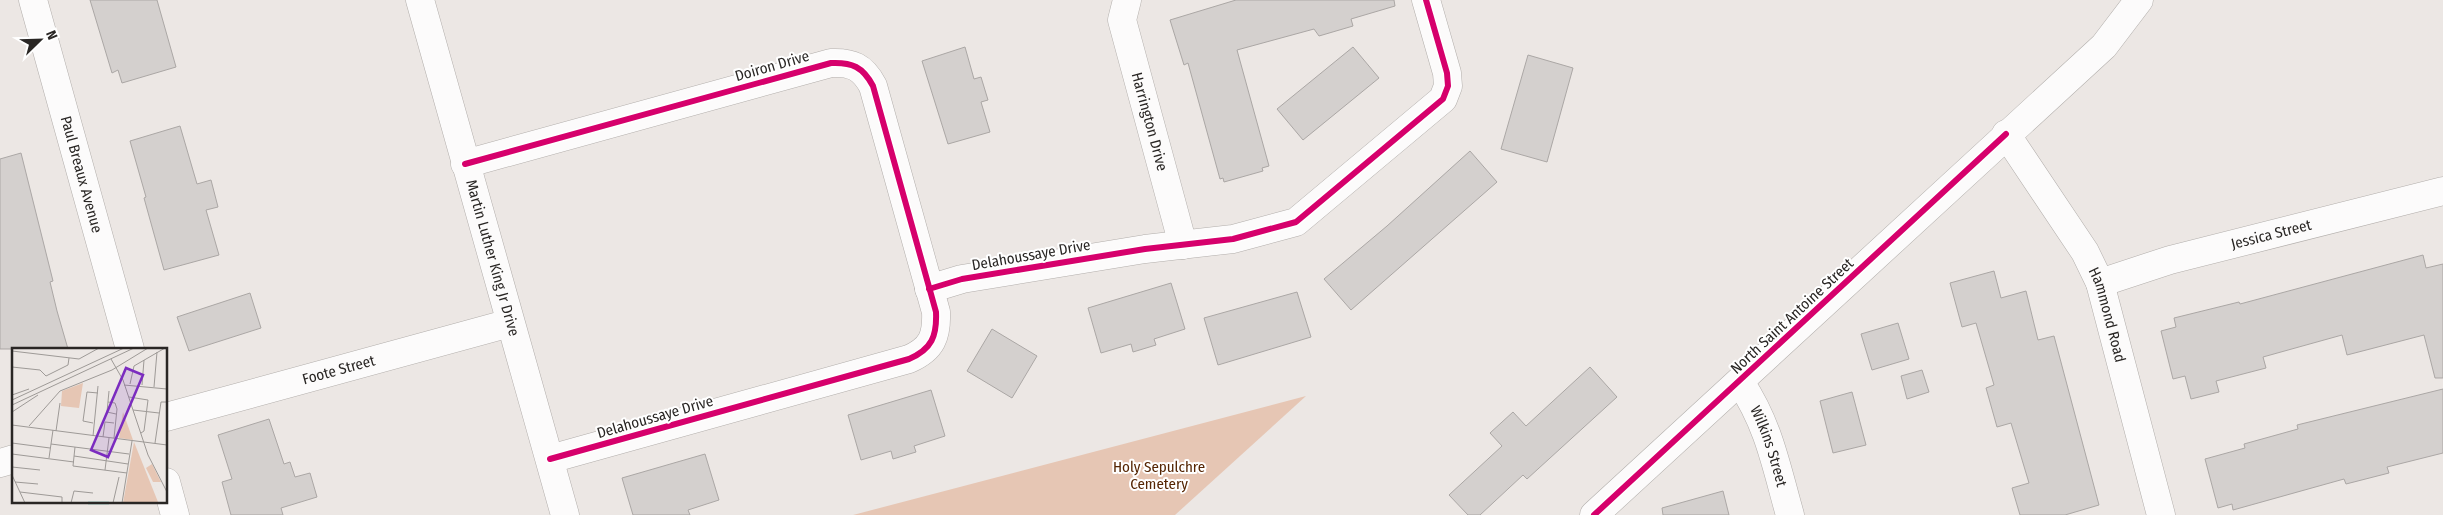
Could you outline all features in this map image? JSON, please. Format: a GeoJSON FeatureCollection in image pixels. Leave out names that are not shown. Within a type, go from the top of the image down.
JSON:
{"type":"FeatureCollection","features":[{"type":"Feature","properties":{"kind":"street","name":"Paul Breaux Avenue"},"geometry":{"type":"LineString","coordinates":[[33,0],[130,348]]}},
{"type":"Feature","properties":{"kind":"street","name":"Martin Luther King Jr Drive"},"geometry":{"type":"LineString","coordinates":[[420,0],[565,515]]}},
{"type":"Feature","properties":{"kind":"street","name":"Harrington Drive"},"geometry":{"type":"LineString","coordinates":[[1127,0],[1122,20],[1182,246]]}},
{"type":"Feature","properties":{"kind":"street","name":"Delahoussaye Drive"},"geometry":{"type":"LineString","coordinates":[[550,460],[909,360],[920,354],[931,343],[937,328],[929,289],[962,279],[1145,249],[1233,239],[1296,222],[1443,99],[1448,86],[1447,73],[1426,0]]}},
{"type":"Feature","properties":{"kind":"street","name":"North Saint Antoine Street"},"geometry":{"type":"LineString","coordinates":[[1594,515],[2006,134],[2104,46],[2140,0]]}},
{"type":"Feature","properties":{"kind":"street","name":"Doiron Drive"},"geometry":{"type":"LineString","coordinates":[[465,164],[831,63],[854,64],[866,73],[873,86],[929,289]]}},
{"type":"Feature","properties":{"kind":"street","name":"Hammond Road"},"geometry":{"type":"LineString","coordinates":[[2006,134],[2086,252],[2100,283],[2161,515]]}},
{"type":"Feature","properties":{"kind":"street","name":"Jessica Street"},"geometry":{"type":"LineString","coordinates":[[2100,283],[2170,260],[2443,191]]}},
{"type":"Feature","properties":{"kind":"street","name":"Foote Street"},"geometry":{"type":"LineString","coordinates":[[168,417],[510,323]]}},
{"type":"Feature","properties":{"kind":"street","name":"Wilkins Street"},"geometry":{"type":"LineString","coordinates":[[1740,382],[1765,426],[1790,515]]}},
{"type":"Feature","properties":{"kind":"street"},"geometry":{"type":"LineString","coordinates":[[168,489],[175,515]]}},
{"type":"Feature","properties":{"kind":"green space","name":"Holy Sepulchre Cemetery"},"geometry":{"type":"Polygon","coordinates":[[[1306,396],[1175,515],[853,515],[1306,396]]]}},
{"type":"Feature","properties":{"kind":"building"},"geometry":{"type":"Polygon","coordinates":[[[90,0],[157,0],[176,67],[122,83],[118,70],[112,73],[90,0]]]}},
{"type":"Feature","properties":{"kind":"building"},"geometry":{"type":"Polygon","coordinates":[[[1236,0],[1394,0],[1395,6],[1351,19],[1353,26],[1319,36],[1314,29],[1237,50],[1269,166],[1262,168],[1263,171],[1224,182],[1223,178],[1220,179],[1188,63],[1184,65],[1170,20],[1236,0]]]}},
{"type":"Feature","properties":{"kind":"building"},"geometry":{"type":"Polygon","coordinates":[[[965,47],[974,79],[981,77],[988,100],[981,102],[990,132],[948,144],[922,61],[965,47]]]}},
{"type":"Feature","properties":{"kind":"building"},"geometry":{"type":"Polygon","coordinates":[[[1353,47],[1379,78],[1303,140],[1277,109],[1353,47]]]}},
{"type":"Feature","properties":{"kind":"building"},"geometry":{"type":"Polygon","coordinates":[[[1528,55],[1573,68],[1547,162],[1501,149],[1528,55]]]}},
{"type":"Feature","properties":{"kind":"building"},"geometry":{"type":"Polygon","coordinates":[[[180,126],[197,184],[211,180],[218,207],[206,210],[219,255],[164,270],[130,141],[180,126]]]}},
{"type":"Feature","properties":{"kind":"building"},"geometry":{"type":"Polygon","coordinates":[[[1470,151],[1497,182],[1351,310],[1324,279],[1387,226],[1470,151]]]}},
{"type":"Feature","properties":{"kind":"building"},"geometry":{"type":"Polygon","coordinates":[[[21,153],[53,281],[50,282],[68,348],[0,349],[0,159],[21,153]]]}},
{"type":"Feature","properties":{"kind":"building"},"geometry":{"type":"Polygon","coordinates":[[[2423,255],[2426,268],[2443,264],[2443,378],[2435,378],[2424,335],[2347,355],[2342,335],[2263,357],[2266,368],[2216,381],[2219,392],[2191,399],[2185,376],[2173,379],[2161,331],[2176,327],[2174,318],[2239,302],[2240,304],[2423,255]]]}},
{"type":"Feature","properties":{"kind":"building"},"geometry":{"type":"Polygon","coordinates":[[[1994,271],[2001,298],[2026,291],[2038,340],[2054,336],[2099,505],[2065,515],[2020,515],[2012,488],[2029,483],[2011,423],[1997,427],[1986,388],[1994,385],[1976,323],[1962,327],[1950,283],[1994,271]]]}},
{"type":"Feature","properties":{"kind":"building"},"geometry":{"type":"Polygon","coordinates":[[[1171,283],[1185,329],[1154,339],[1156,345],[1133,352],[1131,344],[1101,353],[1088,308],[1171,283]]]}},
{"type":"Feature","properties":{"kind":"building"},"geometry":{"type":"Polygon","coordinates":[[[1297,292],[1311,337],[1218,365],[1204,318],[1297,292]]]}},
{"type":"Feature","properties":{"kind":"building"},"geometry":{"type":"Polygon","coordinates":[[[250,293],[261,328],[189,351],[177,317],[250,293]]]}},
{"type":"Feature","properties":{"kind":"building"},"geometry":{"type":"Polygon","coordinates":[[[1898,323],[1909,359],[1872,370],[1861,334],[1898,323]]]}},
{"type":"Feature","properties":{"kind":"building"},"geometry":{"type":"Polygon","coordinates":[[[992,329],[1037,356],[1012,398],[967,371],[992,329]]]}},
{"type":"Feature","properties":{"kind":"building"},"geometry":{"type":"Polygon","coordinates":[[[1590,367],[1617,397],[1527,479],[1523,475],[1480,515],[1468,515],[1449,495],[1502,446],[1490,433],[1513,412],[1526,426],[1590,367]]]}},
{"type":"Feature","properties":{"kind":"building"},"geometry":{"type":"Polygon","coordinates":[[[1922,370],[1929,392],[1907,399],[1901,376],[1922,370]]]}},
{"type":"Feature","properties":{"kind":"building"},"geometry":{"type":"Polygon","coordinates":[[[2443,389],[2443,453],[2387,467],[2389,473],[2346,484],[2344,479],[2233,510],[2232,504],[2218,508],[2205,459],[2245,448],[2244,444],[2298,429],[2297,425],[2443,389]]]}},
{"type":"Feature","properties":{"kind":"building"},"geometry":{"type":"Polygon","coordinates":[[[931,390],[945,436],[914,446],[916,452],[893,459],[891,451],[861,460],[848,415],[931,390]]]}},
{"type":"Feature","properties":{"kind":"building"},"geometry":{"type":"Polygon","coordinates":[[[1852,392],[1866,445],[1833,453],[1820,401],[1852,392]]]}},
{"type":"Feature","properties":{"kind":"building"},"geometry":{"type":"Polygon","coordinates":[[[269,419],[284,464],[290,462],[295,477],[310,473],[317,497],[281,508],[283,515],[231,515],[222,482],[232,479],[218,435],[269,419]]]}},
{"type":"Feature","properties":{"kind":"building"},"geometry":{"type":"Polygon","coordinates":[[[705,454],[719,500],[688,510],[690,515],[633,515],[622,478],[705,454]]]}},
{"type":"Feature","properties":{"kind":"building"},"geometry":{"type":"Polygon","coordinates":[[[1723,491],[1729,515],[1663,515],[1662,508],[1723,491]]]}},
{"type":"Feature","properties":{"kind":"cycle path"},"geometry":{"type":"LineString","coordinates":[[929,289],[962,279],[1145,249],[1233,239],[1296,222],[1443,99],[1448,86],[1447,73],[1426,0]]}},
{"type":"Feature","properties":{"kind":"cycle path"},"geometry":{"type":"LineString","coordinates":[[465,164],[831,63],[856,67],[865,74],[873,86],[936,312],[934,335],[928,346],[909,359],[550,459]]}},
{"type":"Feature","properties":{"kind":"cycle path"},"geometry":{"type":"LineString","coordinates":[[1594,515],[2006,134]]}}]}
